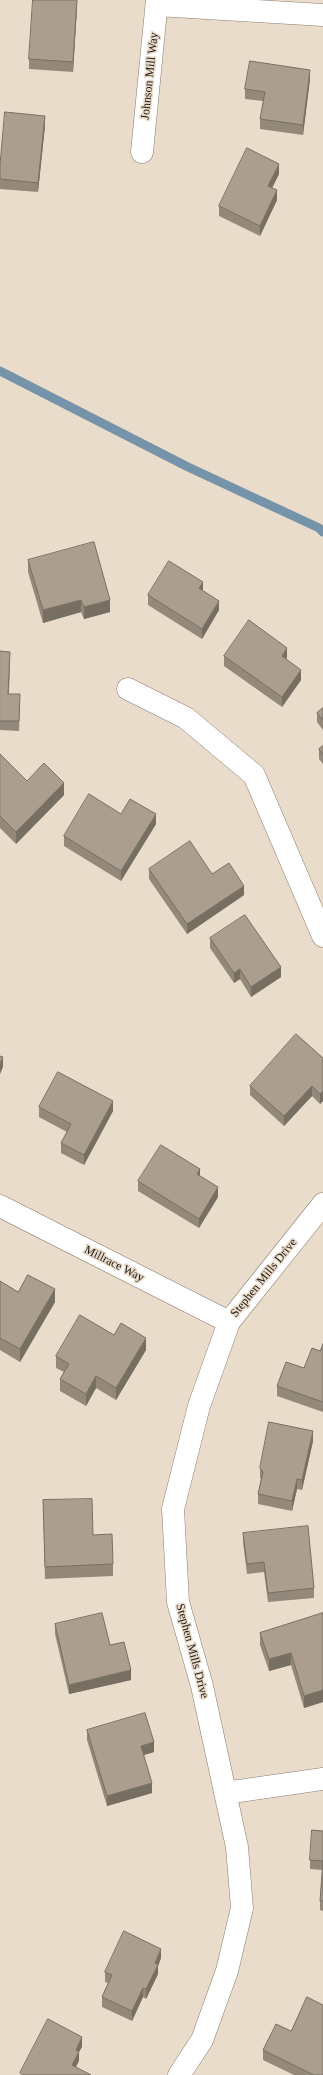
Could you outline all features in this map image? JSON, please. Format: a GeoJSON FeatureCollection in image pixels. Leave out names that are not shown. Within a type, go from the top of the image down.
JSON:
{"type":"FeatureCollection","features":[{"type":"Feature","properties":{"kind":"street"},"geometry":{"type":"LineString","coordinates":[[157,2],[323,15]]}},
{"type":"Feature","properties":{"kind":"street","name":"Johnson Mill Way"},"geometry":{"type":"LineString","coordinates":[[142,152],[157,2]]}},
{"type":"Feature","properties":{"kind":"street"},"geometry":{"type":"LineString","coordinates":[[128,689],[186,718],[254,775],[323,936]]}},
{"type":"Feature","properties":{"kind":"street","name":"Stephen Mills Drive"},"geometry":{"type":"LineString","coordinates":[[179,2075],[202,2040],[227,1971],[242,1908],[237,1847],[202,1686],[178,1602],[173,1509],[199,1406],[229,1322],[323,1204]]}},
{"type":"Feature","properties":{"kind":"street","name":"Millrace Way"},"geometry":{"type":"LineString","coordinates":[[0,1206],[229,1322]]}},
{"type":"Feature","properties":{"kind":"street"},"geometry":{"type":"LineString","coordinates":[[225,1793],[323,1779]]}},
{"type":"Feature","properties":{"kind":"building"},"geometry":{"type":"Polygon","coordinates":[[[33,0],[77,0],[73,62],[29,59],[33,0]]]}},
{"type":"Feature","properties":{"kind":"building"},"geometry":{"type":"Polygon","coordinates":[[[250,61],[310,70],[303,125],[260,119],[265,92],[245,89],[250,61]]]}},
{"type":"Feature","properties":{"kind":"building"},"geometry":{"type":"Polygon","coordinates":[[[5,112],[45,116],[38,183],[0,179],[5,112]]]}},
{"type":"Feature","properties":{"kind":"building"},"geometry":{"type":"Polygon","coordinates":[[[247,148],[279,164],[268,186],[277,190],[260,226],[219,206],[247,148]]]}},
{"type":"Feature","properties":{"kind":"building"},"geometry":{"type":"Polygon","coordinates":[[[94,542],[110,600],[84,607],[81,600],[43,610],[28,560],[94,542]]]}},
{"type":"Feature","properties":{"kind":"building"},"geometry":{"type":"Polygon","coordinates":[[[169,561],[203,582],[199,588],[219,601],[202,629],[148,595],[169,561]]]}},
{"type":"Feature","properties":{"kind":"building"},"geometry":{"type":"Polygon","coordinates":[[[249,620],[287,648],[282,656],[301,670],[282,697],[224,656],[249,620]]]}},
{"type":"Feature","properties":{"kind":"building"},"geometry":{"type":"Polygon","coordinates":[[[0,651],[10,652],[8,694],[20,694],[19,721],[0,721],[0,651]]]}},
{"type":"Feature","properties":{"kind":"building"},"geometry":{"type":"Polygon","coordinates":[[[323,708],[323,720],[317,713],[323,708]]]}},
{"type":"Feature","properties":{"kind":"building"},"geometry":{"type":"Polygon","coordinates":[[[323,746],[323,755],[319,749],[323,746]]]}},
{"type":"Feature","properties":{"kind":"building"},"geometry":{"type":"Polygon","coordinates":[[[0,754],[27,781],[44,763],[64,783],[16,832],[0,816],[0,754]]]}},
{"type":"Feature","properties":{"kind":"building"},"geometry":{"type":"Polygon","coordinates":[[[89,794],[121,814],[130,799],[156,814],[121,871],[64,836],[89,794]]]}},
{"type":"Feature","properties":{"kind":"building"},"geometry":{"type":"Polygon","coordinates":[[[190,841],[212,874],[229,863],[244,886],[187,924],[149,869],[190,841]]]}},
{"type":"Feature","properties":{"kind":"building"},"geometry":{"type":"Polygon","coordinates":[[[245,915],[281,967],[251,987],[240,969],[234,973],[210,938],[245,915]]]}},
{"type":"Feature","properties":{"kind":"building"},"geometry":{"type":"Polygon","coordinates":[[[296,1034],[323,1058],[323,1091],[320,1094],[312,1086],[284,1116],[250,1086],[296,1034]]]}},
{"type":"Feature","properties":{"kind":"building"},"geometry":{"type":"Polygon","coordinates":[[[0,1056],[3,1057],[0,1064],[0,1056]]]}},
{"type":"Feature","properties":{"kind":"building"},"geometry":{"type":"Polygon","coordinates":[[[58,1072],[113,1101],[84,1155],[61,1143],[71,1124],[39,1107],[58,1072]]]}},
{"type":"Feature","properties":{"kind":"building"},"geometry":{"type":"Polygon","coordinates":[[[161,1145],[200,1169],[197,1174],[218,1187],[199,1219],[138,1181],[161,1145]]]}},
{"type":"Feature","properties":{"kind":"building"},"geometry":{"type":"Polygon","coordinates":[[[28,1275],[55,1289],[20,1349],[0,1338],[0,1281],[18,1292],[28,1275]]]}},
{"type":"Feature","properties":{"kind":"building"},"geometry":{"type":"Polygon","coordinates":[[[80,1315],[114,1335],[121,1323],[146,1338],[116,1388],[96,1376],[86,1394],[60,1379],[69,1364],[56,1356],[80,1315]]]}},
{"type":"Feature","properties":{"kind":"building"},"geometry":{"type":"Polygon","coordinates":[[[323,1344],[323,1402],[277,1386],[286,1362],[304,1368],[312,1348],[320,1351],[323,1344]]]}},
{"type":"Feature","properties":{"kind":"building"},"geometry":{"type":"Polygon","coordinates":[[[269,1422],[313,1431],[302,1480],[297,1479],[292,1501],[258,1494],[263,1472],[260,1468],[269,1422]]]}},
{"type":"Feature","properties":{"kind":"building"},"geometry":{"type":"Polygon","coordinates":[[[92,1499],[93,1535],[112,1534],[113,1564],[45,1567],[43,1500],[92,1499]]]}},
{"type":"Feature","properties":{"kind":"building"},"geometry":{"type":"Polygon","coordinates":[[[308,1526],[314,1588],[268,1593],[264,1562],[247,1564],[243,1533],[308,1526]]]}},
{"type":"Feature","properties":{"kind":"building"},"geometry":{"type":"Polygon","coordinates":[[[102,1613],[110,1645],[124,1642],[131,1670],[69,1685],[55,1624],[102,1613]]]}},
{"type":"Feature","properties":{"kind":"building"},"geometry":{"type":"Polygon","coordinates":[[[323,1613],[323,1690],[304,1696],[291,1653],[269,1659],[260,1633],[323,1613]]]}},
{"type":"Feature","properties":{"kind":"building"},"geometry":{"type":"Polygon","coordinates":[[[145,1713],[154,1742],[141,1746],[152,1783],[107,1796],[87,1730],[145,1713]]]}},
{"type":"Feature","properties":{"kind":"building"},"geometry":{"type":"Polygon","coordinates":[[[312,1830],[323,1831],[323,1861],[310,1860],[312,1830]]]}},
{"type":"Feature","properties":{"kind":"building"},"geometry":{"type":"Polygon","coordinates":[[[323,1861],[323,1901],[320,1901],[323,1861]]]}},
{"type":"Feature","properties":{"kind":"building"},"geometry":{"type":"Polygon","coordinates":[[[124,1931],[161,1949],[155,1963],[158,1965],[146,1989],[143,1988],[132,2011],[102,1997],[112,1975],[105,1972],[124,1931]]]}},
{"type":"Feature","properties":{"kind":"building"},"geometry":{"type":"Polygon","coordinates":[[[307,1997],[323,2005],[323,2075],[314,2075],[263,2050],[276,2024],[291,2031],[307,1997]]]}},
{"type":"Feature","properties":{"kind":"building"},"geometry":{"type":"Polygon","coordinates":[[[48,2019],[82,2037],[76,2050],[79,2052],[72,2065],[91,2075],[23,2075],[20,2073],[48,2019]]]}},
{"type":"Feature","properties":{"kind":"waterway"},"geometry":{"type":"LineString","coordinates":[[0,371],[188,467],[319,528],[323,532]]}}]}
